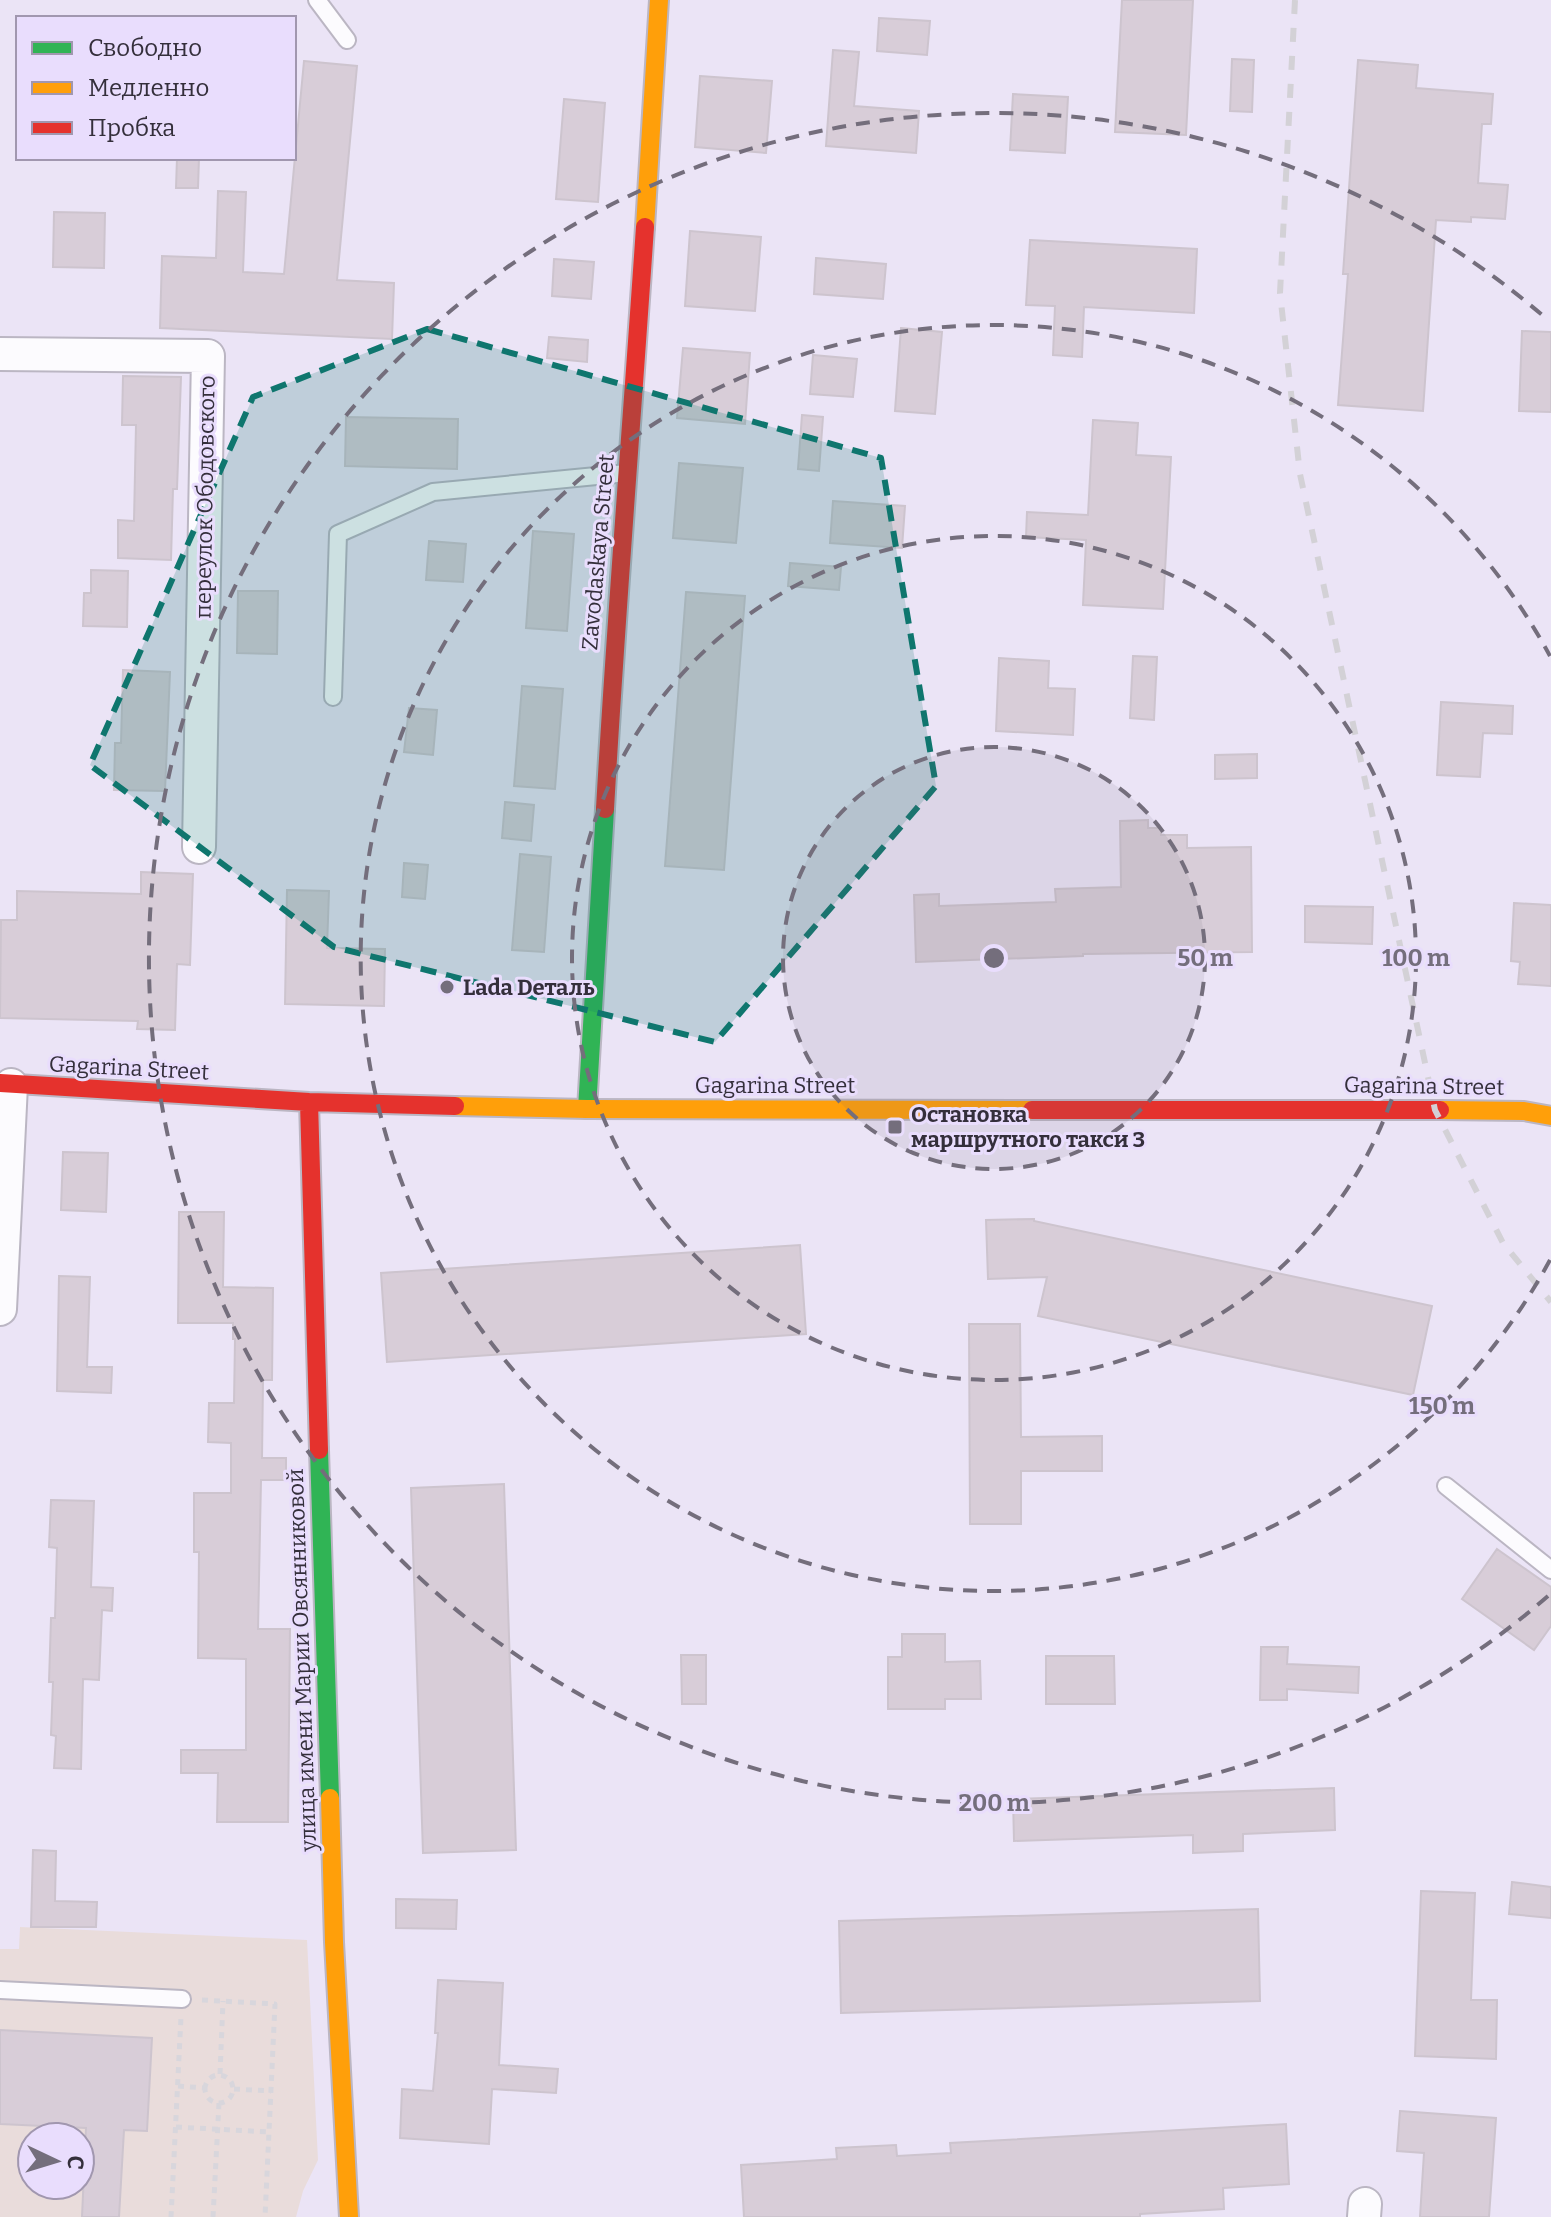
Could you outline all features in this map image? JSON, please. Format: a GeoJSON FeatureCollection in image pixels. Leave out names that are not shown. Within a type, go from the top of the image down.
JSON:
{"type":"FeatureCollection","features":[{"type":"Feature","properties":{"kind":"street","name":"Zavodaskaya Street"},"geometry":{"type":"LineString","coordinates":[[587,1109],[619,562],[629,473],[659,0]]}},
{"type":"Feature","properties":{"kind":"street","name":"переулок Ободовского"},"geometry":{"type":"LineString","coordinates":[[0,354],[208,356],[199,847]]}},
{"type":"Feature","properties":{"kind":"street","name":"Gagarina Street"},"geometry":{"type":"LineString","coordinates":[[6,1084],[309,1102],[587,1109],[1435,1110],[1524,1111],[1551,1116]]}},
{"type":"Feature","properties":{"kind":"street"},"geometry":{"type":"LineString","coordinates":[[0,1309],[6,1084]]}},
{"type":"Feature","properties":{"kind":"street","name":"улица имени Марии Овсянниковой"},"geometry":{"type":"LineString","coordinates":[[309,1102],[334,1927],[349,2217]]}},
{"type":"Feature","properties":{"kind":"lane"},"geometry":{"type":"LineString","coordinates":[[317,0],[347,40]]}},
{"type":"Feature","properties":{"kind":"lane"},"geometry":{"type":"LineString","coordinates":[[333,697],[338,534],[433,492],[629,473]]}},
{"type":"Feature","properties":{"kind":"lane"},"geometry":{"type":"LineString","coordinates":[[1446,1486],[1551,1570]]}},
{"type":"Feature","properties":{"kind":"lane"},"geometry":{"type":"LineString","coordinates":[[0,1990],[182,1999]]}},
{"type":"Feature","properties":{"kind":"path"},"geometry":{"type":"LineString","coordinates":[[171,2217],[182,1999],[275,2004],[265,2217]]}},
{"type":"Feature","properties":{"kind":"path"},"geometry":{"type":"LineString","coordinates":[[220,2074],[223,2001]]}},
{"type":"Feature","properties":{"kind":"path"},"geometry":{"type":"LineString","coordinates":[[220,2074],[227,2076],[234,2089],[226,2102],[219,2103],[206,2095],[205,2088],[207,2080],[220,2074]]}},
{"type":"Feature","properties":{"kind":"path"},"geometry":{"type":"LineString","coordinates":[[178,2086],[205,2088]]}},
{"type":"Feature","properties":{"kind":"path"},"geometry":{"type":"LineString","coordinates":[[234,2089],[271,2091]]}},
{"type":"Feature","properties":{"kind":"path"},"geometry":{"type":"LineString","coordinates":[[213,2217],[219,2103]]}},
{"type":"Feature","properties":{"kind":"path"},"geometry":{"type":"LineString","coordinates":[[176,2127],[269,2132]]}},
{"type":"Feature","properties":{"kind":"highlighted area"},"geometry":{"type":"Polygon","coordinates":[[[427,329],[881,458],[936,786],[715,1042],[334,947],[90,765],[253,397],[427,329]]]}},
{"type":"Feature","properties":{"kind":"shaded area"},"geometry":{"type":"Polygon","coordinates":[[[20,1927],[307,1940],[318,2160],[303,2191],[296,2217],[0,2217],[0,1949],[19,1949],[20,1927]]]}},
{"type":"Feature","properties":{"kind":"building"},"geometry":{"type":"Polygon","coordinates":[[[1122,0],[1193,0],[1186,135],[1115,132],[1122,0]]]}},
{"type":"Feature","properties":{"kind":"building"},"geometry":{"type":"Polygon","coordinates":[[[879,18],[930,21],[927,55],[877,51],[879,18]]]}},
{"type":"Feature","properties":{"kind":"building"},"geometry":{"type":"Polygon","coordinates":[[[833,50],[859,52],[854,106],[919,111],[916,153],[826,146],[833,50]]]}},
{"type":"Feature","properties":{"kind":"building"},"geometry":{"type":"Polygon","coordinates":[[[1232,59],[1254,60],[1252,112],[1230,111],[1232,59]]]}},
{"type":"Feature","properties":{"kind":"building"},"geometry":{"type":"Polygon","coordinates":[[[1358,60],[1418,65],[1416,88],[1493,94],[1491,124],[1482,124],[1478,183],[1508,185],[1505,219],[1471,217],[1471,222],[1436,220],[1423,411],[1338,405],[1348,274],[1343,274],[1358,60]]]}},
{"type":"Feature","properties":{"kind":"building"},"geometry":{"type":"Polygon","coordinates":[[[304,61],[357,66],[337,280],[394,283],[392,339],[160,328],[162,256],[216,258],[218,191],[246,192],[243,272],[284,274],[304,61]]]}},
{"type":"Feature","properties":{"kind":"building"},"geometry":{"type":"Polygon","coordinates":[[[700,76],[772,81],[766,153],[695,147],[700,76]]]}},
{"type":"Feature","properties":{"kind":"building"},"geometry":{"type":"Polygon","coordinates":[[[1013,94],[1068,97],[1065,153],[1010,150],[1013,94]]]}},
{"type":"Feature","properties":{"kind":"building"},"geometry":{"type":"Polygon","coordinates":[[[564,99],[605,103],[598,202],[556,199],[564,99]]]}},
{"type":"Feature","properties":{"kind":"building"},"geometry":{"type":"Polygon","coordinates":[[[177,160],[199,160],[198,188],[176,188],[177,160]]]}},
{"type":"Feature","properties":{"kind":"building"},"geometry":{"type":"Polygon","coordinates":[[[54,212],[105,213],[104,268],[53,267],[54,212]]]}},
{"type":"Feature","properties":{"kind":"building"},"geometry":{"type":"Polygon","coordinates":[[[690,231],[761,237],[755,311],[685,306],[690,231]]]}},
{"type":"Feature","properties":{"kind":"building"},"geometry":{"type":"Polygon","coordinates":[[[1030,240],[1197,249],[1194,313],[1084,307],[1082,357],[1053,355],[1055,306],[1026,305],[1030,240]]]}},
{"type":"Feature","properties":{"kind":"building"},"geometry":{"type":"Polygon","coordinates":[[[816,258],[886,264],[883,299],[814,294],[816,258]]]}},
{"type":"Feature","properties":{"kind":"building"},"geometry":{"type":"Polygon","coordinates":[[[554,259],[594,262],[591,299],[552,296],[554,259]]]}},
{"type":"Feature","properties":{"kind":"building"},"geometry":{"type":"Polygon","coordinates":[[[901,328],[942,332],[935,414],[895,411],[901,328]]]}},
{"type":"Feature","properties":{"kind":"building"},"geometry":{"type":"Polygon","coordinates":[[[1522,331],[1551,332],[1551,412],[1519,411],[1522,331]]]}},
{"type":"Feature","properties":{"kind":"building"},"geometry":{"type":"Polygon","coordinates":[[[549,337],[588,340],[587,362],[547,358],[549,337]]]}},
{"type":"Feature","properties":{"kind":"building"},"geometry":{"type":"Polygon","coordinates":[[[683,348],[750,353],[745,424],[677,418],[683,348]]]}},
{"type":"Feature","properties":{"kind":"building"},"geometry":{"type":"Polygon","coordinates":[[[813,355],[857,359],[853,397],[810,394],[813,355]]]}},
{"type":"Feature","properties":{"kind":"building"},"geometry":{"type":"Polygon","coordinates":[[[123,376],[181,377],[171,560],[118,558],[118,520],[134,521],[136,425],[122,425],[123,376]]]}},
{"type":"Feature","properties":{"kind":"building"},"geometry":{"type":"Polygon","coordinates":[[[802,415],[823,417],[819,471],[798,469],[802,415]]]}},
{"type":"Feature","properties":{"kind":"building"},"geometry":{"type":"Polygon","coordinates":[[[346,417],[458,419],[457,469],[345,466],[346,417]]]}},
{"type":"Feature","properties":{"kind":"building"},"geometry":{"type":"Polygon","coordinates":[[[1093,420],[1138,423],[1136,455],[1171,457],[1163,609],[1083,605],[1086,540],[1026,537],[1027,512],[1088,515],[1093,420]]]}},
{"type":"Feature","properties":{"kind":"building"},"geometry":{"type":"Polygon","coordinates":[[[679,463],[743,468],[736,543],[673,538],[679,463]]]}},
{"type":"Feature","properties":{"kind":"building"},"geometry":{"type":"Polygon","coordinates":[[[833,501],[905,506],[902,548],[830,543],[833,501]]]}},
{"type":"Feature","properties":{"kind":"building"},"geometry":{"type":"Polygon","coordinates":[[[533,531],[574,534],[567,631],[526,628],[533,531]]]}},
{"type":"Feature","properties":{"kind":"building"},"geometry":{"type":"Polygon","coordinates":[[[429,541],[466,544],[463,582],[426,580],[429,541]]]}},
{"type":"Feature","properties":{"kind":"building"},"geometry":{"type":"Polygon","coordinates":[[[790,563],[841,567],[839,590],[788,586],[790,563]]]}},
{"type":"Feature","properties":{"kind":"building"},"geometry":{"type":"Polygon","coordinates":[[[91,570],[128,571],[127,627],[83,626],[84,593],[91,593],[91,570]]]}},
{"type":"Feature","properties":{"kind":"building"},"geometry":{"type":"Polygon","coordinates":[[[238,591],[278,591],[277,654],[237,653],[238,591]]]}},
{"type":"Feature","properties":{"kind":"building"},"geometry":{"type":"Polygon","coordinates":[[[686,592],[745,596],[724,870],[665,866],[686,592]]]}},
{"type":"Feature","properties":{"kind":"building"},"geometry":{"type":"Polygon","coordinates":[[[1133,656],[1157,657],[1154,720],[1130,718],[1133,656]]]}},
{"type":"Feature","properties":{"kind":"building"},"geometry":{"type":"Polygon","coordinates":[[[999,658],[1049,661],[1048,688],[1075,689],[1073,735],[996,731],[999,658]]]}},
{"type":"Feature","properties":{"kind":"building"},"geometry":{"type":"Polygon","coordinates":[[[123,670],[170,672],[165,791],[114,790],[115,743],[121,743],[123,670]]]}},
{"type":"Feature","properties":{"kind":"building"},"geometry":{"type":"Polygon","coordinates":[[[522,686],[563,689],[555,789],[514,786],[522,686]]]}},
{"type":"Feature","properties":{"kind":"building"},"geometry":{"type":"Polygon","coordinates":[[[1441,702],[1513,706],[1512,734],[1483,733],[1480,777],[1437,775],[1441,702]]]}},
{"type":"Feature","properties":{"kind":"building"},"geometry":{"type":"Polygon","coordinates":[[[409,708],[437,710],[433,755],[404,752],[409,708]]]}},
{"type":"Feature","properties":{"kind":"building"},"geometry":{"type":"Polygon","coordinates":[[[1257,754],[1257,778],[1215,779],[1215,755],[1257,754]]]}},
{"type":"Feature","properties":{"kind":"building"},"geometry":{"type":"Polygon","coordinates":[[[505,802],[534,805],[531,841],[502,838],[505,802]]]}},
{"type":"Feature","properties":{"kind":"building"},"geometry":{"type":"Polygon","coordinates":[[[1148,820],[1148,828],[1161,828],[1161,835],[1187,835],[1187,848],[1251,847],[1252,952],[1083,954],[916,962],[914,895],[939,894],[939,906],[1056,902],[1055,889],[1121,887],[1120,821],[1148,820]]]}},
{"type":"Feature","properties":{"kind":"building"},"geometry":{"type":"Polygon","coordinates":[[[520,854],[551,857],[544,952],[512,950],[520,854]]]}},
{"type":"Feature","properties":{"kind":"building"},"geometry":{"type":"Polygon","coordinates":[[[404,863],[428,865],[425,899],[402,897],[404,863]]]}},
{"type":"Feature","properties":{"kind":"building"},"geometry":{"type":"Polygon","coordinates":[[[141,872],[193,874],[190,965],[177,964],[175,1030],[137,1029],[138,1021],[0,1018],[1,920],[17,920],[17,891],[141,894],[141,872]]]}},
{"type":"Feature","properties":{"kind":"building"},"geometry":{"type":"Polygon","coordinates":[[[287,890],[329,891],[327,948],[385,949],[384,1006],[285,1004],[287,890]]]}},
{"type":"Feature","properties":{"kind":"building"},"geometry":{"type":"Polygon","coordinates":[[[1514,903],[1551,905],[1551,986],[1518,984],[1520,962],[1511,961],[1514,903]]]}},
{"type":"Feature","properties":{"kind":"building"},"geometry":{"type":"Polygon","coordinates":[[[1305,906],[1373,907],[1372,944],[1305,942],[1305,906]]]}},
{"type":"Feature","properties":{"kind":"building"},"geometry":{"type":"Polygon","coordinates":[[[63,1152],[108,1153],[106,1212],[61,1210],[63,1152]]]}},
{"type":"Feature","properties":{"kind":"building"},"geometry":{"type":"Polygon","coordinates":[[[179,1212],[224,1212],[223,1287],[273,1288],[272,1380],[263,1380],[262,1458],[286,1458],[286,1480],[261,1480],[258,1629],[290,1629],[288,1822],[217,1822],[218,1773],[181,1773],[181,1750],[246,1750],[246,1659],[198,1658],[199,1552],[194,1552],[194,1493],[231,1493],[231,1443],[208,1442],[209,1403],[234,1403],[235,1339],[233,1323],[178,1323],[179,1212]]]}},
{"type":"Feature","properties":{"kind":"building"},"geometry":{"type":"Polygon","coordinates":[[[1034,1219],[1432,1306],[1413,1395],[1038,1316],[1047,1277],[988,1279],[986,1220],[1034,1219]]]}},
{"type":"Feature","properties":{"kind":"building"},"geometry":{"type":"Polygon","coordinates":[[[800,1245],[806,1334],[387,1362],[381,1273],[800,1245]]]}},
{"type":"Feature","properties":{"kind":"building"},"geometry":{"type":"Polygon","coordinates":[[[59,1276],[90,1277],[87,1367],[112,1367],[111,1393],[57,1391],[59,1276]]]}},
{"type":"Feature","properties":{"kind":"building"},"geometry":{"type":"Polygon","coordinates":[[[969,1324],[1020,1324],[1021,1437],[1102,1436],[1102,1471],[1021,1471],[1021,1524],[970,1524],[969,1324]]]}},
{"type":"Feature","properties":{"kind":"building"},"geometry":{"type":"Polygon","coordinates":[[[504,1484],[516,1850],[423,1853],[411,1488],[504,1484]]]}},
{"type":"Feature","properties":{"kind":"building"},"geometry":{"type":"Polygon","coordinates":[[[51,1500],[94,1501],[91,1587],[113,1588],[112,1611],[102,1610],[99,1680],[83,1679],[81,1769],[54,1768],[56,1736],[51,1735],[53,1682],[49,1682],[57,1548],[49,1547],[51,1500]]]}},
{"type":"Feature","properties":{"kind":"building"},"geometry":{"type":"Polygon","coordinates":[[[1497,1549],[1551,1587],[1551,1626],[1534,1650],[1462,1599],[1497,1549]]]}},
{"type":"Feature","properties":{"kind":"building"},"geometry":{"type":"Polygon","coordinates":[[[902,1634],[945,1634],[945,1662],[980,1661],[981,1699],[945,1699],[945,1709],[888,1709],[888,1657],[902,1657],[902,1634]]]}},
{"type":"Feature","properties":{"kind":"building"},"geometry":{"type":"Polygon","coordinates":[[[1261,1647],[1288,1647],[1287,1664],[1359,1667],[1358,1693],[1287,1689],[1287,1700],[1260,1700],[1261,1647]]]}},
{"type":"Feature","properties":{"kind":"building"},"geometry":{"type":"Polygon","coordinates":[[[681,1655],[706,1655],[706,1704],[682,1704],[681,1655]]]}},
{"type":"Feature","properties":{"kind":"building"},"geometry":{"type":"Polygon","coordinates":[[[1046,1656],[1114,1656],[1115,1704],[1046,1704],[1046,1656]]]}},
{"type":"Feature","properties":{"kind":"building"},"geometry":{"type":"Polygon","coordinates":[[[1334,1788],[1335,1830],[1243,1834],[1243,1851],[1193,1853],[1193,1835],[1014,1841],[1013,1799],[1334,1788]]]}},
{"type":"Feature","properties":{"kind":"building"},"geometry":{"type":"Polygon","coordinates":[[[33,1850],[56,1851],[55,1901],[97,1902],[96,1927],[31,1927],[33,1850]]]}},
{"type":"Feature","properties":{"kind":"building"},"geometry":{"type":"Polygon","coordinates":[[[1512,1882],[1551,1887],[1551,1918],[1509,1914],[1512,1882]]]}},
{"type":"Feature","properties":{"kind":"building"},"geometry":{"type":"Polygon","coordinates":[[[1421,1891],[1475,1893],[1471,2000],[1497,2000],[1496,2059],[1415,2056],[1421,1891]]]}},
{"type":"Feature","properties":{"kind":"building"},"geometry":{"type":"Polygon","coordinates":[[[396,1899],[457,1900],[456,1929],[396,1928],[396,1899]]]}},
{"type":"Feature","properties":{"kind":"building"},"geometry":{"type":"Polygon","coordinates":[[[1258,1909],[1260,2001],[841,2013],[839,1921],[1258,1909]]]}},
{"type":"Feature","properties":{"kind":"building"},"geometry":{"type":"Polygon","coordinates":[[[438,1980],[503,1983],[499,2065],[558,2069],[556,2093],[492,2089],[489,2144],[400,2138],[402,2089],[433,2091],[438,1980]]]}},
{"type":"Feature","properties":{"kind":"building"},"geometry":{"type":"Polygon","coordinates":[[[0,2030],[152,2038],[147,2131],[124,2130],[119,2217],[82,2217],[83,2201],[96,2201],[96,2121],[16,2121],[16,2125],[0,2124],[0,2030]]]}},
{"type":"Feature","properties":{"kind":"building"},"geometry":{"type":"Polygon","coordinates":[[[1400,2111],[1496,2118],[1489,2217],[1420,2217],[1424,2153],[1397,2151],[1400,2111]]]}},
{"type":"Feature","properties":{"kind":"building"},"geometry":{"type":"Polygon","coordinates":[[[1286,2124],[1289,2184],[1223,2188],[1224,2209],[1140,2214],[1140,2217],[744,2217],[741,2165],[837,2159],[836,2148],[896,2145],[897,2156],[951,2153],[950,2143],[1286,2124]]]}},
{"type":"Feature","properties":{"kind":"railway"},"geometry":{"type":"LineString","coordinates":[[1295,0],[1280,293],[1300,474],[1435,1110],[1503,1243],[1551,1302]]}},
{"type":"Feature","properties":{"kind":"traffic: fast"},"geometry":{"type":"LineString","coordinates":[[587,1109],[605,809]]}},
{"type":"Feature","properties":{"kind":"traffic: fast"},"geometry":{"type":"LineString","coordinates":[[319,1450],[330,1798]]}},
{"type":"Feature","properties":{"kind":"traffic: slow"},"geometry":{"type":"LineString","coordinates":[[645,227],[659,0]]}},
{"type":"Feature","properties":{"kind":"traffic: slow"},"geometry":{"type":"LineString","coordinates":[[455,1106],[1032,1110]]}},
{"type":"Feature","properties":{"kind":"traffic: slow"},"geometry":{"type":"LineString","coordinates":[[1440,1110],[1524,1111],[1551,1116]]}},
{"type":"Feature","properties":{"kind":"traffic: slow"},"geometry":{"type":"LineString","coordinates":[[330,1798],[334,1942],[349,2217]]}},
{"type":"Feature","properties":{"kind":"traffic: jam"},"geometry":{"type":"LineString","coordinates":[[605,809],[645,227]]}},
{"type":"Feature","properties":{"kind":"traffic: jam"},"geometry":{"type":"LineString","coordinates":[[0,1083],[309,1102],[455,1106]]}},
{"type":"Feature","properties":{"kind":"traffic: jam"},"geometry":{"type":"LineString","coordinates":[[309,1102],[319,1450]]}},
{"type":"Feature","properties":{"kind":"traffic: jam"},"geometry":{"type":"LineString","coordinates":[[1032,1110],[1440,1110]]}},
{"type":"Feature","properties":{"kind":"place","name":"Lada Dеталь"},"geometry":{"type":"Point","coordinates":[447,987]}},
{"type":"Feature","properties":{"kind":"place","name":"Остановка маршрутного такси 3"},"geometry":{"type":"Point","coordinates":[895,1127]}}]}
